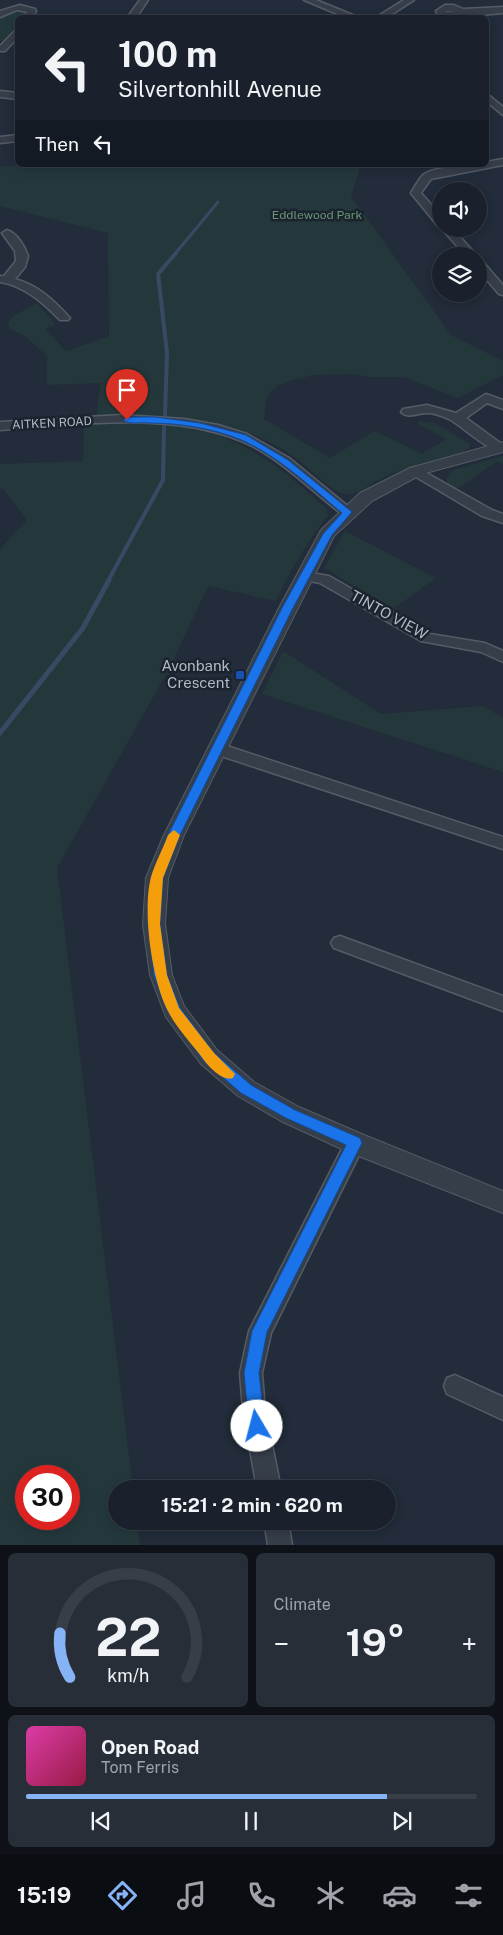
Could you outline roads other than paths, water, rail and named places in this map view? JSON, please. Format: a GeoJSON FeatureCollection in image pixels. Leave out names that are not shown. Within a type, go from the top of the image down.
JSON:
{"type":"FeatureCollection","features":[{"type":"Feature","properties":{"kind":"street"},"geometry":{"type":"LineString","coordinates":[[133,15],[144,0]]}},
{"type":"Feature","properties":{"kind":"street"},"geometry":{"type":"LineString","coordinates":[[308,0],[348,15]]}},
{"type":"Feature","properties":{"kind":"street"},"geometry":{"type":"LineString","coordinates":[[392,15],[410,0]]}},
{"type":"Feature","properties":{"kind":"street"},"geometry":{"type":"LineString","coordinates":[[492,0],[493,4],[502,10]]}},
{"type":"Feature","properties":{"kind":"street"},"geometry":{"type":"LineString","coordinates":[[0,14],[18,7],[32,11],[30,15]]}},
{"type":"Feature","properties":{"kind":"street"},"geometry":{"type":"LineString","coordinates":[[462,12],[502,10]]}},
{"type":"Feature","properties":{"kind":"street"},"geometry":{"type":"LineString","coordinates":[[4,49],[15,34]]}},
{"type":"Feature","properties":{"kind":"street"},"geometry":{"type":"LineString","coordinates":[[0,94],[15,96]]}},
{"type":"Feature","properties":{"kind":"street"},"geometry":{"type":"LineString","coordinates":[[489,97],[503,96]]}},
{"type":"Feature","properties":{"kind":"street"},"geometry":{"type":"LineString","coordinates":[[489,99],[503,112]]}},
{"type":"Feature","properties":{"kind":"street"},"geometry":{"type":"LineString","coordinates":[[0,140],[15,138]]}},
{"type":"Feature","properties":{"kind":"street"},"geometry":{"type":"LineString","coordinates":[[489,164],[503,162]]}},
{"type":"Feature","properties":{"kind":"street"},"geometry":{"type":"LineString","coordinates":[[432,212],[416,193],[428,177],[474,167]]}},
{"type":"Feature","properties":{"kind":"street"},"geometry":{"type":"LineString","coordinates":[[4,279],[18,271],[24,259],[22,251],[7,233]]}},
{"type":"Feature","properties":{"kind":"street"},"geometry":{"type":"LineString","coordinates":[[454,237],[463,247]]}},
{"type":"Feature","properties":{"kind":"street"},"geometry":{"type":"LineString","coordinates":[[487,268],[503,270]]}},
{"type":"Feature","properties":{"kind":"street"},"geometry":{"type":"LineString","coordinates":[[487,273],[503,292]]}},
{"type":"Feature","properties":{"kind":"street"},"geometry":{"type":"LineString","coordinates":[[4,279],[39,294],[64,318]]}},
{"type":"Feature","properties":{"kind":"street"},"geometry":{"type":"LineString","coordinates":[[457,418],[486,398],[503,406]]}},
{"type":"Feature","properties":{"kind":"street"},"geometry":{"type":"LineString","coordinates":[[407,412],[429,409],[444,412],[457,418],[501,448]]}},
{"type":"Feature","properties":{"kind":"street","name":"AITKEN ROAD"},"geometry":{"type":"LineString","coordinates":[[0,426],[155,420],[200,426],[243,437],[266,450],[285,462],[348,512]]}},
{"type":"Feature","properties":{"kind":"street"},"geometry":{"type":"LineString","coordinates":[[501,448],[422,470],[366,497],[348,512],[327,534],[174,835],[157,878],[154,924],[161,975],[174,1010],[209,1057],[246,1089],[290,1114],[355,1143],[503,1202]]}},
{"type":"Feature","properties":{"kind":"street"},"geometry":{"type":"LineString","coordinates":[[422,470],[487,513],[503,519]]}},
{"type":"Feature","properties":{"kind":"street","name":"TINTO VIEW"},"geometry":{"type":"LineString","coordinates":[[305,576],[324,579],[426,638],[485,648],[503,657]]}},
{"type":"Feature","properties":{"kind":"street"},"geometry":{"type":"LineString","coordinates":[[218,749],[503,843]]}},
{"type":"Feature","properties":{"kind":"street"},"geometry":{"type":"LineString","coordinates":[[340,943],[503,1004]]}},
{"type":"Feature","properties":{"kind":"street"},"geometry":{"type":"LineString","coordinates":[[267,1480],[253,1401],[252,1373],[260,1331],[355,1143]]}},
{"type":"Feature","properties":{"kind":"street"},"geometry":{"type":"LineString","coordinates":[[455,1386],[503,1409]]}},
{"type":"Feature","properties":{"kind":"street"},"geometry":{"type":"LineString","coordinates":[[278,1530],[280,1545]]}},
{"type":"Feature","properties":{"kind":"waterway"},"geometry":{"type":"LineString","coordinates":[[175,254],[218,202]]}},
{"type":"Feature","properties":{"kind":"waterway"},"geometry":{"type":"LineString","coordinates":[[165,415],[167,353],[158,274],[176,253]]}},
{"type":"Feature","properties":{"kind":"waterway"},"geometry":{"type":"LineString","coordinates":[[108,581],[163,480],[164,427]]}},
{"type":"Feature","properties":{"kind":"waterway"},"geometry":{"type":"LineString","coordinates":[[0,733],[83,628],[109,580]]}},
{"type":"Feature","properties":{"kind":"place","name":"Avonbank Crescent"},"geometry":{"type":"Point","coordinates":[240,675]}},
{"type":"Feature","properties":{"kind":"park label","name":"Eddlewood Park"},"geometry":{"type":"Point","coordinates":[317,215]}}]}
